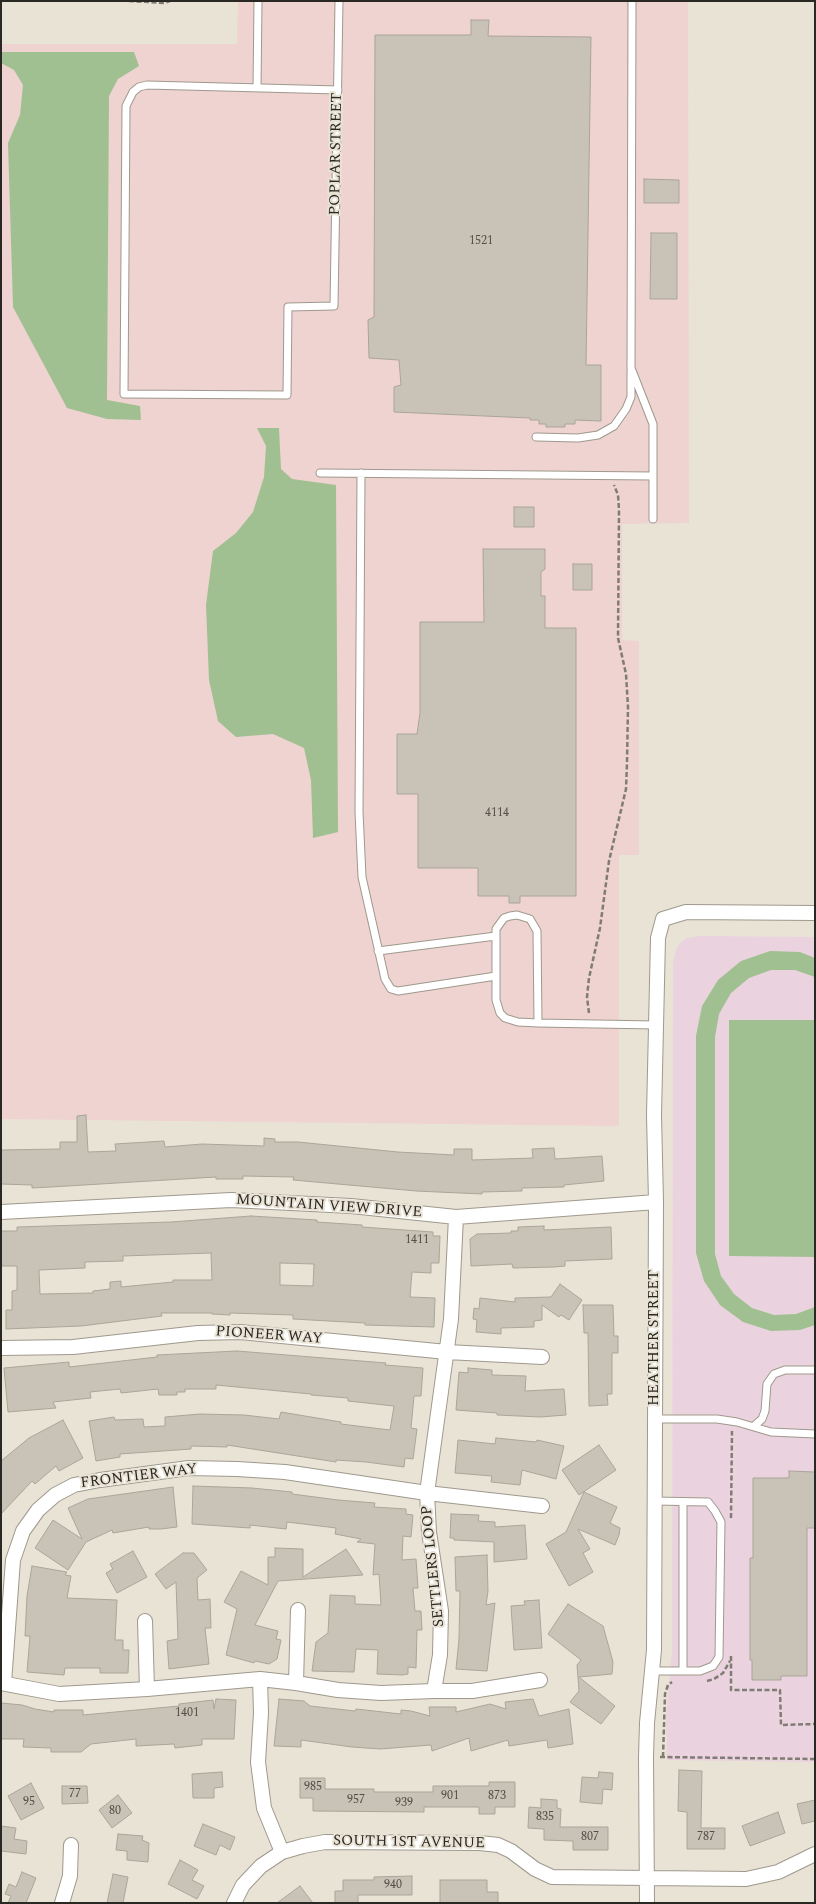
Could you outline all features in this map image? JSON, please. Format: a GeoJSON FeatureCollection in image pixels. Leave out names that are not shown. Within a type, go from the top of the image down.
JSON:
{"type":"FeatureCollection","features":[{"type":"Feature","properties":{"kind":"street","name":"HEATHER STREET"},"geometry":{"type":"LineString","coordinates":[[648,1903],[646,1757],[647,1723],[654,1650],[656,1202],[654,1115],[658,938],[663,919],[686,912],[815,913]]}},
{"type":"Feature","properties":{"kind":"street","name":"MOUNTAIN VIEW DRIVE"},"geometry":{"type":"LineString","coordinates":[[1,1212],[231,1200],[351,1206],[456,1217],[656,1202]]}},
{"type":"Feature","properties":{"kind":"street","name":"SETTLERS LOOP"},"geometry":{"type":"LineString","coordinates":[[434,1691],[440,1655],[441,1611],[429,1532],[427,1493],[451,1319],[456,1217]]}},
{"type":"Feature","properties":{"kind":"street","name":"PIONEER WAY"},"geometry":{"type":"LineString","coordinates":[[1,1348],[73,1347],[198,1333],[240,1332],[447,1352],[542,1357]]}},
{"type":"Feature","properties":{"kind":"street","name":"FRONTIER WAY"},"geometry":{"type":"LineString","coordinates":[[2,1683],[15,1552],[23,1531],[38,1510],[56,1495],[74,1485],[189,1468],[237,1469],[285,1472],[427,1493],[542,1506]]}},
{"type":"Feature","properties":{"kind":"street"},"geometry":{"type":"LineString","coordinates":[[296,1683],[298,1610]]}},
{"type":"Feature","properties":{"kind":"street"},"geometry":{"type":"LineString","coordinates":[[145,1621],[147,1690]]}},
{"type":"Feature","properties":{"kind":"street"},"geometry":{"type":"LineString","coordinates":[[2,1683],[60,1694],[147,1690],[260,1679],[338,1690],[381,1693],[472,1691],[540,1680]]}},
{"type":"Feature","properties":{"kind":"street"},"geometry":{"type":"LineString","coordinates":[[260,1679],[261,1713],[258,1762],[264,1808],[282,1852]]}},
{"type":"Feature","properties":{"kind":"street","name":"SOUTH 1ST AVENUE"},"geometry":{"type":"LineString","coordinates":[[234,1903],[243,1885],[261,1866],[282,1852],[325,1842],[480,1843],[498,1845],[511,1851],[535,1869],[552,1877],[746,1879],[778,1872],[815,1854]]}},
{"type":"Feature","properties":{"kind":"street"},"geometry":{"type":"LineString","coordinates":[[62,1903],[70,1876],[71,1845]]}},
{"type":"Feature","properties":{"kind":"lane"},"geometry":{"type":"LineString","coordinates":[[258,1],[258,88],[338,90]]}},
{"type":"Feature","properties":{"kind":"lane","name":"POPLAR STREET"},"geometry":{"type":"LineString","coordinates":[[258,88],[147,85],[133,92],[128,99],[126,106],[124,394],[287,395],[288,307],[334,306],[339,1]]}},
{"type":"Feature","properties":{"kind":"lane"},"geometry":{"type":"LineString","coordinates":[[536,438],[578,438],[598,435],[614,426],[626,409],[630,396],[632,368],[632,1]]}},
{"type":"Feature","properties":{"kind":"lane"},"geometry":{"type":"LineString","coordinates":[[632,368],[653,424],[653,519]]}},
{"type":"Feature","properties":{"kind":"lane"},"geometry":{"type":"LineString","coordinates":[[320,473],[653,476]]}},
{"type":"Feature","properties":{"kind":"lane"},"geometry":{"type":"LineString","coordinates":[[361,473],[360,812],[362,877],[385,979],[391,988],[398,991],[496,976]]}},
{"type":"Feature","properties":{"kind":"lane"},"geometry":{"type":"LineString","coordinates":[[538,1023],[537,938],[534,925],[524,916],[510,916],[499,923],[496,929],[496,1000],[500,1013],[511,1021],[538,1023],[656,1024]]}},
{"type":"Feature","properties":{"kind":"lane"},"geometry":{"type":"LineString","coordinates":[[378,951],[496,936]]}},
{"type":"Feature","properties":{"kind":"lane"},"geometry":{"type":"LineString","coordinates":[[754,1426],[762,1419],[765,1411],[767,1384],[774,1374],[785,1370],[815,1370]]}},
{"type":"Feature","properties":{"kind":"lane"},"geometry":{"type":"LineString","coordinates":[[655,1419],[717,1419],[754,1426],[771,1432],[815,1434]]}},
{"type":"Feature","properties":{"kind":"lane"},"geometry":{"type":"LineString","coordinates":[[653,1672],[700,1671],[713,1666],[719,1657],[721,1522],[708,1502],[655,1501]]}},
{"type":"Feature","properties":{"kind":"lane"},"geometry":{"type":"LineString","coordinates":[[683,1502],[683,1671]]}},
{"type":"Feature","properties":{"kind":"path"},"geometry":{"type":"LineString","coordinates":[[129,1],[165,3],[170,1]]}},
{"type":"Feature","properties":{"kind":"path"},"geometry":{"type":"LineString","coordinates":[[596,1024],[587,1008],[587,997],[600,928],[609,861],[626,789],[628,754],[626,674],[618,638],[618,496],[614,484],[604,475]]}},
{"type":"Feature","properties":{"kind":"path"},"geometry":{"type":"LineString","coordinates":[[732,1520],[732,1431],[738,1433]]}},
{"type":"Feature","properties":{"kind":"path"},"geometry":{"type":"LineString","coordinates":[[731,1650],[731,1690],[780,1690],[781,1725],[815,1724]]}},
{"type":"Feature","properties":{"kind":"path"},"geometry":{"type":"LineString","coordinates":[[704,1681],[714,1679],[723,1673],[731,1660]]}},
{"type":"Feature","properties":{"kind":"path"},"geometry":{"type":"LineString","coordinates":[[662,1757],[665,1694],[668,1685],[673,1681]]}},
{"type":"Feature","properties":{"kind":"path"},"geometry":{"type":"LineString","coordinates":[[646,1757],[815,1759]]}},
{"type":"Feature","properties":{"kind":"shaded area"},"geometry":{"type":"Polygon","coordinates":[[[238,1],[688,1],[689,523],[622,524],[622,640],[639,641],[639,855],[619,855],[619,1126],[1,1119],[1,44],[237,44],[238,1]]]}},
{"type":"Feature","properties":{"kind":"shaded area"},"geometry":{"type":"Polygon","coordinates":[[[700,936],[815,937],[815,1762],[667,1760],[666,1715],[672,1652],[673,963],[680,943],[687,938],[700,936]]]}},
{"type":"Feature","properties":{"kind":"green space"},"geometry":{"type":"Polygon","coordinates":[[[1,52],[134,52],[139,66],[118,79],[109,96],[107,400],[140,406],[141,420],[107,419],[67,408],[13,307],[8,143],[20,115],[23,85],[14,70],[1,63],[1,52]]]}},
{"type":"Feature","properties":{"kind":"green space"},"geometry":{"type":"Polygon","coordinates":[[[257,428],[279,428],[281,469],[292,479],[336,485],[338,832],[313,838],[311,780],[304,748],[273,734],[236,737],[218,721],[209,680],[206,605],[213,551],[236,533],[253,512],[264,477],[266,446],[257,428]]]}},
{"type":"Feature","properties":{"kind":"green space"},"geometry":{"type":"Polygon","coordinates":[[[770,951],[800,952],[815,958],[815,977],[795,970],[771,970],[749,978],[731,993],[719,1014],[715,1037],[715,1254],[721,1276],[734,1294],[752,1308],[774,1315],[796,1314],[815,1307],[815,1325],[800,1330],[771,1331],[743,1322],[720,1305],[704,1281],[696,1253],[696,1036],[702,1006],[718,980],[741,961],[770,951]]]}},
{"type":"Feature","properties":{"kind":"green space"},"geometry":{"type":"Polygon","coordinates":[[[729,1020],[815,1020],[815,1257],[729,1256],[729,1020]]]}},
{"type":"Feature","properties":{"kind":"building"},"geometry":{"type":"Polygon","coordinates":[[[471,20],[489,20],[488,36],[591,37],[586,365],[601,365],[601,421],[575,420],[575,424],[565,424],[565,427],[546,427],[546,424],[539,424],[539,420],[530,420],[530,418],[394,412],[394,387],[401,385],[399,360],[369,358],[368,320],[374,317],[375,35],[471,35],[471,20]]]}},
{"type":"Feature","properties":{"kind":"building"},"geometry":{"type":"Polygon","coordinates":[[[644,179],[679,180],[679,203],[644,203],[644,179]]]}},
{"type":"Feature","properties":{"kind":"building"},"geometry":{"type":"Polygon","coordinates":[[[651,233],[677,233],[677,299],[650,299],[651,233]]]}},
{"type":"Feature","properties":{"kind":"building"},"geometry":{"type":"Polygon","coordinates":[[[514,507],[534,507],[534,527],[514,527],[514,507]]]}},
{"type":"Feature","properties":{"kind":"building"},"geometry":{"type":"Polygon","coordinates":[[[483,549],[545,549],[545,569],[541,572],[541,596],[545,596],[545,628],[576,628],[576,896],[520,896],[520,903],[509,903],[509,896],[478,896],[478,868],[418,868],[418,794],[397,794],[397,734],[417,734],[420,713],[420,622],[484,622],[483,549]]]}},
{"type":"Feature","properties":{"kind":"building"},"geometry":{"type":"Polygon","coordinates":[[[573,564],[592,564],[592,590],[573,590],[573,564]]]}},
{"type":"Feature","properties":{"kind":"building"},"geometry":{"type":"Polygon","coordinates":[[[86,1115],[88,1152],[116,1151],[115,1144],[164,1141],[165,1147],[202,1144],[264,1146],[264,1138],[275,1139],[275,1142],[298,1142],[398,1152],[454,1155],[454,1149],[472,1149],[472,1160],[533,1158],[532,1149],[554,1148],[555,1159],[602,1156],[604,1181],[564,1185],[564,1187],[522,1188],[522,1191],[482,1192],[482,1194],[416,1191],[293,1180],[294,1177],[243,1176],[243,1179],[216,1179],[216,1177],[32,1188],[32,1185],[1,1184],[1,1150],[60,1149],[60,1142],[77,1142],[77,1116],[86,1115]]]}},
{"type":"Feature","properties":{"kind":"building"},"geometry":{"type":"Polygon","coordinates":[[[251,1216],[317,1220],[317,1222],[362,1225],[362,1227],[433,1232],[433,1236],[440,1236],[439,1263],[431,1263],[431,1273],[412,1272],[410,1297],[435,1298],[434,1327],[365,1325],[365,1323],[293,1319],[293,1315],[161,1313],[162,1316],[81,1326],[6,1329],[6,1310],[12,1310],[12,1291],[17,1290],[17,1266],[1,1266],[1,1231],[17,1231],[17,1227],[171,1222],[251,1216]],[[211,1253],[123,1256],[123,1261],[85,1262],[85,1268],[39,1270],[40,1294],[93,1293],[93,1291],[110,1289],[110,1282],[121,1281],[121,1287],[173,1282],[173,1280],[212,1280],[211,1253]],[[280,1263],[280,1285],[313,1286],[314,1264],[280,1263]]]}},
{"type":"Feature","properties":{"kind":"building"},"geometry":{"type":"Polygon","coordinates":[[[544,1226],[544,1230],[611,1227],[612,1259],[565,1261],[565,1266],[554,1267],[513,1268],[512,1264],[471,1266],[470,1239],[477,1234],[511,1233],[511,1231],[518,1231],[518,1227],[544,1226]]]}},
{"type":"Feature","properties":{"kind":"building"},"geometry":{"type":"Polygon","coordinates":[[[560,1284],[582,1300],[569,1320],[561,1315],[559,1317],[542,1305],[542,1320],[534,1321],[534,1327],[501,1328],[501,1334],[476,1332],[477,1320],[473,1319],[474,1308],[479,1309],[480,1298],[515,1302],[515,1298],[551,1297],[560,1284]]]}},
{"type":"Feature","properties":{"kind":"building"},"geometry":{"type":"Polygon","coordinates":[[[583,1305],[613,1305],[614,1336],[618,1336],[618,1353],[612,1353],[612,1394],[607,1394],[608,1405],[589,1406],[588,1333],[584,1333],[583,1305]]]}},
{"type":"Feature","properties":{"kind":"building"},"geometry":{"type":"Polygon","coordinates":[[[237,1351],[386,1363],[385,1365],[423,1368],[421,1396],[414,1396],[411,1428],[417,1429],[413,1459],[405,1458],[404,1467],[366,1462],[336,1460],[336,1462],[227,1445],[227,1447],[191,1446],[191,1449],[120,1454],[120,1457],[96,1461],[89,1421],[114,1417],[115,1420],[143,1419],[144,1427],[165,1426],[165,1417],[200,1414],[244,1415],[279,1419],[281,1412],[341,1422],[341,1424],[390,1430],[394,1406],[348,1401],[348,1398],[216,1385],[216,1389],[185,1389],[185,1392],[177,1392],[177,1395],[159,1395],[158,1389],[121,1393],[120,1389],[90,1392],[91,1398],[53,1402],[56,1408],[8,1412],[4,1368],[69,1362],[69,1367],[157,1357],[157,1355],[237,1351]]]}},
{"type":"Feature","properties":{"kind":"building"},"geometry":{"type":"Polygon","coordinates":[[[468,1368],[492,1370],[492,1375],[526,1376],[525,1391],[564,1389],[566,1415],[540,1417],[497,1415],[497,1413],[456,1410],[459,1372],[468,1373],[468,1368]]]}},
{"type":"Feature","properties":{"kind":"building"},"geometry":{"type":"Polygon","coordinates":[[[63,1420],[83,1458],[59,1471],[56,1466],[35,1484],[32,1481],[1,1514],[1,1461],[29,1438],[63,1420]]]}},
{"type":"Feature","properties":{"kind":"building"},"geometry":{"type":"Polygon","coordinates":[[[496,1438],[536,1442],[537,1440],[564,1446],[556,1479],[522,1470],[520,1485],[491,1482],[492,1476],[455,1473],[458,1440],[495,1444],[496,1438]]]}},
{"type":"Feature","properties":{"kind":"building"},"geometry":{"type":"Polygon","coordinates":[[[599,1445],[616,1470],[579,1495],[562,1470],[599,1445]]]}},
{"type":"Feature","properties":{"kind":"building"},"geometry":{"type":"Polygon","coordinates":[[[789,1471],[815,1472],[815,1528],[807,1528],[807,1676],[781,1676],[781,1680],[752,1680],[752,1660],[750,1660],[750,1558],[753,1558],[753,1478],[789,1478],[789,1471]]]}},
{"type":"Feature","properties":{"kind":"building"},"geometry":{"type":"Polygon","coordinates":[[[193,1486],[252,1488],[292,1492],[292,1494],[375,1503],[374,1507],[406,1509],[406,1514],[413,1515],[411,1537],[403,1536],[402,1560],[416,1559],[418,1588],[413,1588],[415,1611],[421,1611],[422,1630],[417,1630],[416,1668],[408,1667],[408,1674],[402,1675],[377,1674],[378,1650],[356,1649],[354,1672],[312,1671],[316,1642],[328,1633],[330,1595],[355,1596],[355,1604],[381,1605],[379,1574],[373,1575],[375,1544],[357,1542],[361,1539],[335,1534],[336,1528],[287,1522],[286,1529],[250,1525],[250,1528],[192,1524],[193,1486]]]}},
{"type":"Feature","properties":{"kind":"building"},"geometry":{"type":"Polygon","coordinates":[[[173,1487],[177,1527],[149,1529],[149,1527],[113,1533],[112,1530],[86,1542],[68,1570],[35,1548],[53,1520],[82,1539],[68,1508],[88,1499],[173,1487]]]}},
{"type":"Feature","properties":{"kind":"building"},"geometry":{"type":"Polygon","coordinates":[[[584,1492],[617,1507],[610,1523],[620,1528],[619,1535],[615,1545],[578,1529],[590,1549],[583,1553],[593,1572],[569,1586],[546,1544],[566,1532],[584,1492]]]}},
{"type":"Feature","properties":{"kind":"building"},"geometry":{"type":"Polygon","coordinates":[[[451,1514],[479,1515],[478,1521],[495,1522],[495,1527],[525,1525],[527,1559],[494,1562],[494,1542],[454,1540],[454,1538],[450,1538],[451,1514]]]}},
{"type":"Feature","properties":{"kind":"building"},"geometry":{"type":"Polygon","coordinates":[[[275,1548],[303,1549],[303,1577],[346,1549],[363,1575],[278,1581],[255,1625],[278,1631],[276,1639],[281,1640],[277,1659],[269,1664],[255,1661],[254,1663],[226,1655],[237,1609],[224,1602],[241,1571],[268,1585],[268,1557],[275,1557],[275,1548]]]}},
{"type":"Feature","properties":{"kind":"building"},"geometry":{"type":"Polygon","coordinates":[[[133,1551],[147,1577],[117,1593],[106,1573],[113,1569],[110,1564],[133,1551]]]}},
{"type":"Feature","properties":{"kind":"building"},"geometry":{"type":"Polygon","coordinates":[[[183,1553],[194,1553],[207,1570],[197,1578],[198,1600],[210,1599],[211,1628],[205,1628],[209,1664],[169,1669],[167,1641],[178,1639],[176,1582],[166,1589],[155,1574],[183,1553]]]}},
{"type":"Feature","properties":{"kind":"building"},"geometry":{"type":"Polygon","coordinates":[[[487,1555],[488,1591],[486,1605],[495,1603],[487,1671],[456,1669],[460,1591],[456,1591],[455,1557],[487,1555]]]}},
{"type":"Feature","properties":{"kind":"building"},"geometry":{"type":"Polygon","coordinates":[[[32,1566],[67,1572],[65,1575],[71,1576],[67,1598],[117,1600],[115,1640],[123,1640],[123,1650],[129,1650],[128,1673],[100,1673],[100,1668],[65,1668],[64,1675],[27,1672],[30,1636],[25,1636],[27,1596],[32,1566]]]}},
{"type":"Feature","properties":{"kind":"building"},"geometry":{"type":"Polygon","coordinates":[[[539,1600],[542,1648],[514,1650],[511,1606],[525,1605],[524,1601],[539,1600]]]}},
{"type":"Feature","properties":{"kind":"building"},"geometry":{"type":"Polygon","coordinates":[[[568,1604],[603,1626],[613,1662],[612,1674],[579,1677],[615,1706],[601,1724],[570,1702],[579,1691],[577,1665],[581,1660],[548,1634],[568,1604]]]}},
{"type":"Feature","properties":{"kind":"building"},"geometry":{"type":"Polygon","coordinates":[[[216,1699],[236,1700],[234,1739],[202,1739],[202,1745],[175,1748],[174,1744],[136,1746],[136,1739],[91,1744],[81,1752],[51,1752],[51,1748],[23,1747],[24,1739],[1,1739],[1,1703],[22,1705],[54,1712],[54,1710],[83,1710],[83,1715],[179,1706],[179,1704],[213,1700],[214,1709],[216,1699]]]}},
{"type":"Feature","properties":{"kind":"building"},"geometry":{"type":"Polygon","coordinates":[[[279,1699],[304,1701],[310,1706],[401,1714],[401,1710],[430,1716],[429,1707],[456,1707],[456,1712],[490,1704],[506,1709],[505,1702],[533,1699],[539,1716],[569,1709],[573,1744],[548,1748],[547,1740],[509,1746],[508,1740],[471,1751],[469,1738],[432,1751],[431,1745],[380,1749],[301,1740],[301,1747],[274,1746],[279,1699]]]}},
{"type":"Feature","properties":{"kind":"building"},"geometry":{"type":"Polygon","coordinates":[[[679,1770],[702,1771],[701,1828],[725,1828],[725,1849],[687,1849],[687,1812],[678,1811],[679,1770]]]}},
{"type":"Feature","properties":{"kind":"building"},"geometry":{"type":"Polygon","coordinates":[[[222,1772],[223,1787],[214,1788],[214,1798],[193,1798],[192,1774],[222,1772]]]}},
{"type":"Feature","properties":{"kind":"building"},"geometry":{"type":"Polygon","coordinates":[[[599,1772],[613,1773],[612,1790],[603,1789],[602,1804],[580,1802],[582,1777],[598,1778],[599,1772]]]}},
{"type":"Feature","properties":{"kind":"building"},"geometry":{"type":"Polygon","coordinates":[[[300,1778],[325,1778],[325,1789],[374,1789],[374,1792],[433,1792],[433,1786],[489,1786],[489,1782],[515,1782],[515,1807],[495,1807],[495,1814],[479,1814],[479,1807],[424,1807],[424,1812],[313,1811],[313,1798],[300,1798],[300,1778]]]}},
{"type":"Feature","properties":{"kind":"building"},"geometry":{"type":"Polygon","coordinates":[[[31,1783],[44,1808],[21,1820],[8,1796],[31,1783]]]}},
{"type":"Feature","properties":{"kind":"building"},"geometry":{"type":"Polygon","coordinates":[[[62,1786],[87,1786],[88,1803],[62,1804],[62,1786]]]}},
{"type":"Feature","properties":{"kind":"building"},"geometry":{"type":"Polygon","coordinates":[[[118,1795],[132,1813],[112,1828],[99,1810],[118,1795]]]}},
{"type":"Feature","properties":{"kind":"building"},"geometry":{"type":"Polygon","coordinates":[[[541,1799],[557,1800],[557,1808],[561,1809],[560,1827],[608,1827],[608,1850],[573,1850],[573,1841],[544,1840],[544,1829],[528,1828],[529,1807],[541,1808],[541,1799]]]}},
{"type":"Feature","properties":{"kind":"building"},"geometry":{"type":"Polygon","coordinates":[[[815,1800],[815,1821],[802,1824],[797,1804],[815,1800]]]}},
{"type":"Feature","properties":{"kind":"building"},"geometry":{"type":"Polygon","coordinates":[[[778,1812],[785,1833],[750,1846],[742,1826],[778,1812]]]}},
{"type":"Feature","properties":{"kind":"building"},"geometry":{"type":"Polygon","coordinates":[[[203,1824],[235,1837],[230,1850],[220,1845],[216,1855],[194,1846],[203,1824]]]}},
{"type":"Feature","properties":{"kind":"building"},"geometry":{"type":"Polygon","coordinates":[[[1,1826],[16,1828],[14,1839],[27,1841],[26,1854],[1,1851],[1,1826]]]}},
{"type":"Feature","properties":{"kind":"building"},"geometry":{"type":"Polygon","coordinates":[[[118,1834],[143,1836],[142,1840],[149,1843],[148,1862],[127,1860],[127,1851],[116,1850],[118,1834]]]}},
{"type":"Feature","properties":{"kind":"building"},"geometry":{"type":"Polygon","coordinates":[[[180,1860],[198,1870],[192,1880],[204,1886],[197,1899],[168,1884],[180,1860]]]}},
{"type":"Feature","properties":{"kind":"building"},"geometry":{"type":"Polygon","coordinates":[[[22,1872],[36,1878],[26,1903],[8,1903],[11,1896],[5,1894],[9,1884],[16,1887],[22,1872]]]}},
{"type":"Feature","properties":{"kind":"building"},"geometry":{"type":"Polygon","coordinates":[[[113,1874],[128,1877],[123,1903],[107,1903],[113,1874]]]}},
{"type":"Feature","properties":{"kind":"building"},"geometry":{"type":"Polygon","coordinates":[[[412,1876],[412,1895],[358,1895],[358,1903],[335,1903],[335,1891],[343,1891],[343,1880],[374,1880],[374,1877],[412,1876]]]}},
{"type":"Feature","properties":{"kind":"building"},"geometry":{"type":"Polygon","coordinates":[[[440,1880],[487,1880],[487,1892],[498,1892],[498,1903],[440,1903],[440,1880]]]}},
{"type":"Feature","properties":{"kind":"building"},"geometry":{"type":"Polygon","coordinates":[[[300,1886],[313,1903],[277,1903],[300,1886]]]}}]}
